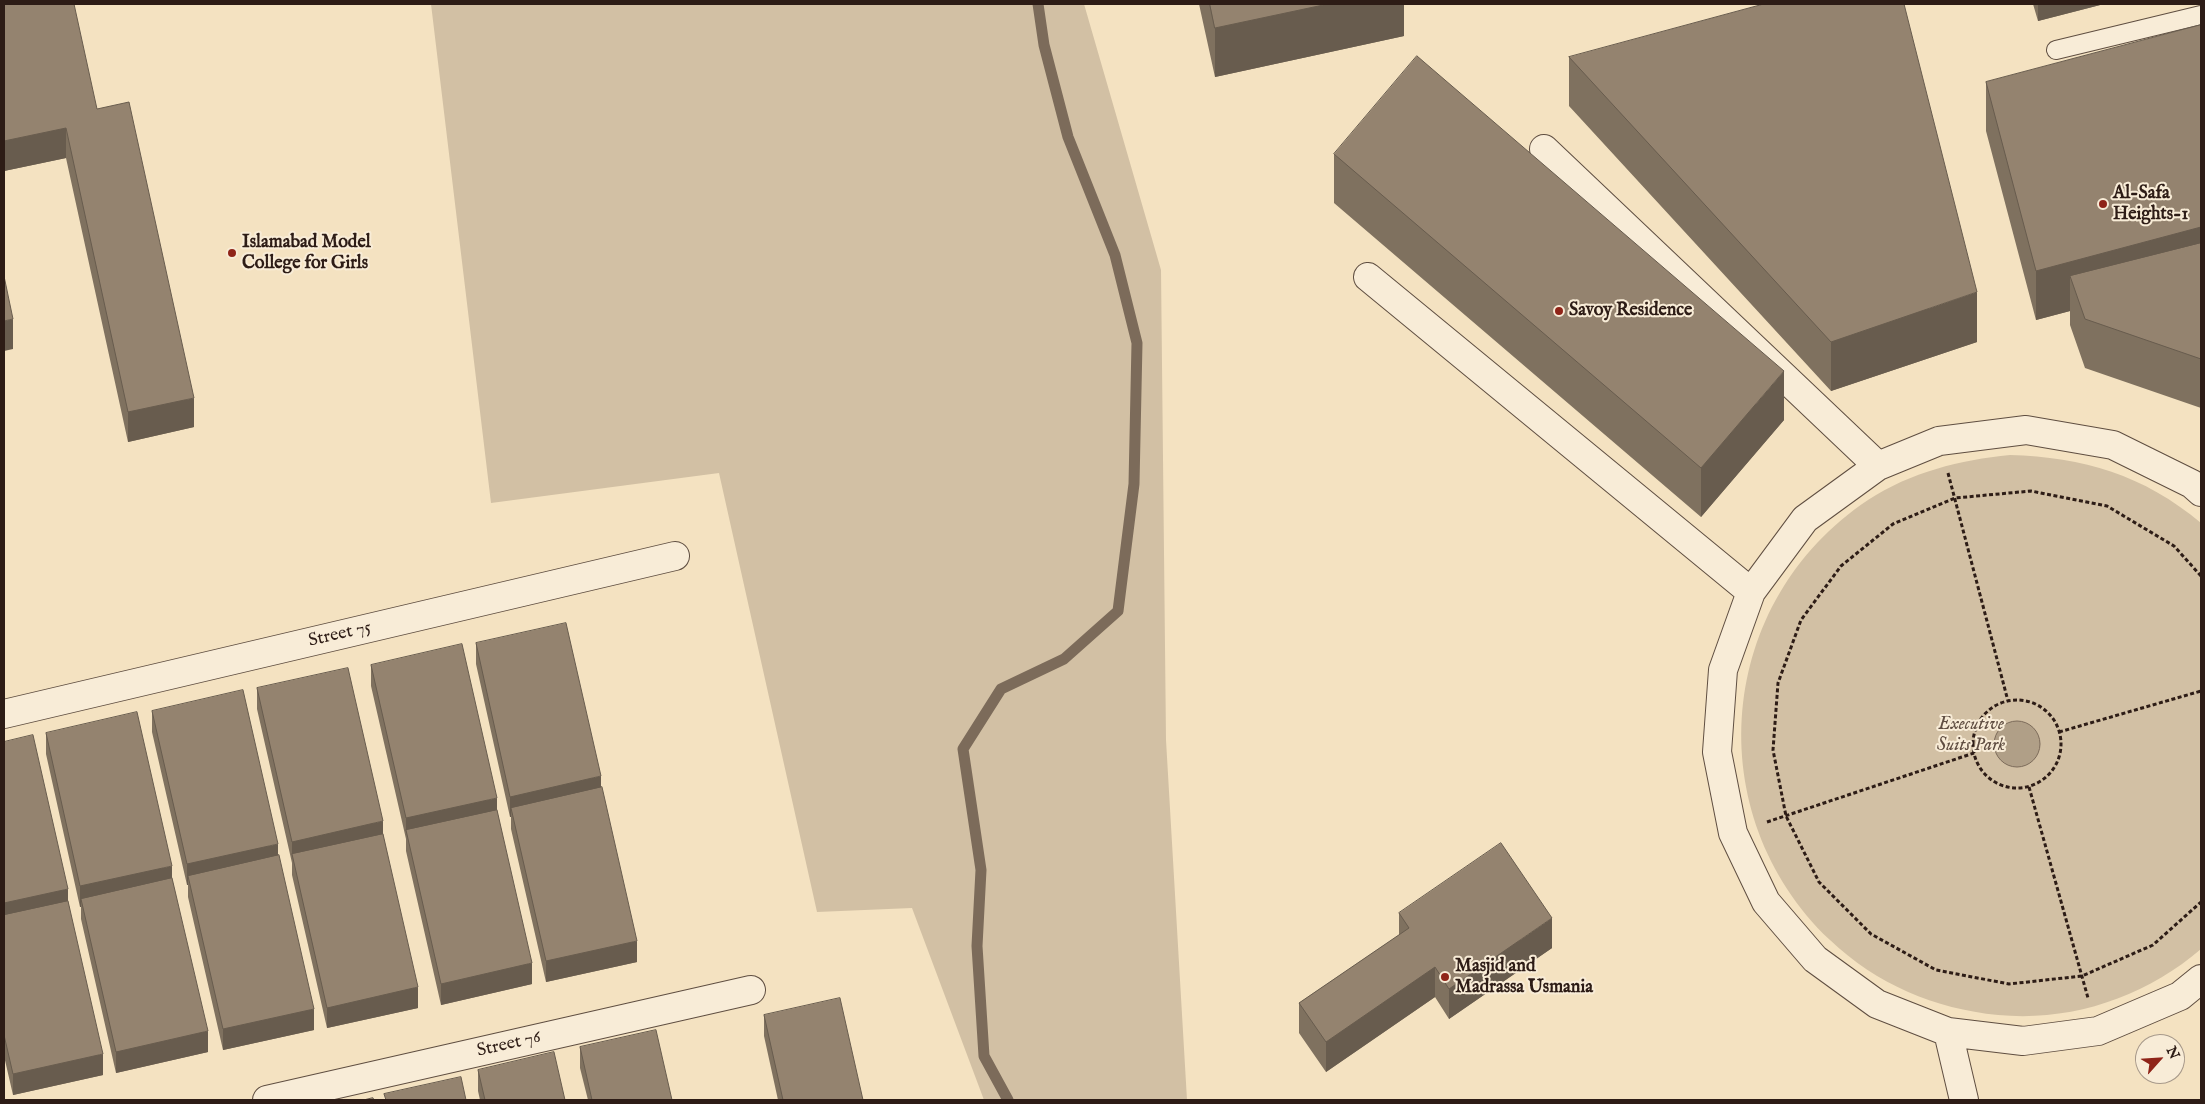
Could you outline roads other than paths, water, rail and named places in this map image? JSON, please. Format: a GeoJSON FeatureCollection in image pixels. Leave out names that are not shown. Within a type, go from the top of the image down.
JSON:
{"type":"FeatureCollection","features":[{"type":"Feature","properties":{"kind":"street"},"geometry":{"type":"LineString","coordinates":[[1544,149],[1878,466]]}},
{"type":"Feature","properties":{"kind":"street"},"geometry":{"type":"LineString","coordinates":[[1368,277],[1751,592]]}},
{"type":"Feature","properties":{"kind":"street"},"geometry":{"type":"LineString","coordinates":[[2201,492],[2192,484],[2113,445],[2026,430],[1939,441],[1878,466],[1805,520],[1751,592],[1723,670],[1717,752],[1733,833],[1766,902],[1815,959],[1877,1004],[1948,1032],[2023,1041],[2098,1031],[2180,996],[2201,978]]}},
{"type":"Feature","properties":{"kind":"street","name":"Street 75"},"geometry":{"type":"LineString","coordinates":[[4,714],[675,556]]}},
{"type":"Feature","properties":{"kind":"street","name":"Street 76"},"geometry":{"type":"LineString","coordinates":[[267,1100],[751,990]]}},
{"type":"Feature","properties":{"kind":"street"},"geometry":{"type":"LineString","coordinates":[[1948,1032],[1964,1100]]}},
{"type":"Feature","properties":{"kind":"lane"},"geometry":{"type":"LineString","coordinates":[[2056,50],[2201,15]]}},
{"type":"Feature","properties":{"kind":"waterway"},"geometry":{"type":"LineString","coordinates":[[1008,1100],[984,1056],[977,946],[981,870],[963,749],[1001,689],[1064,659],[1118,611],[1134,484],[1137,343],[1115,255],[1068,137],[1044,45],[1038,4]]}},
{"type":"Feature","properties":{"kind":"place","name":"Al-Safa Heights-1"},"geometry":{"type":"Point","coordinates":[2103,204]}},
{"type":"Feature","properties":{"kind":"place","name":"Islamabad Model College for Girls"},"geometry":{"type":"Point","coordinates":[232,253]}},
{"type":"Feature","properties":{"kind":"place","name":"Savoy Residence"},"geometry":{"type":"Point","coordinates":[1559,311]}},
{"type":"Feature","properties":{"kind":"place","name":"Masjid and Madrassa Usmania"},"geometry":{"type":"Point","coordinates":[1445,977]}},
{"type":"Feature","properties":{"kind":"park label","name":"Executive Suits Park"},"geometry":{"type":"Point","coordinates":[1971,735]}}]}
